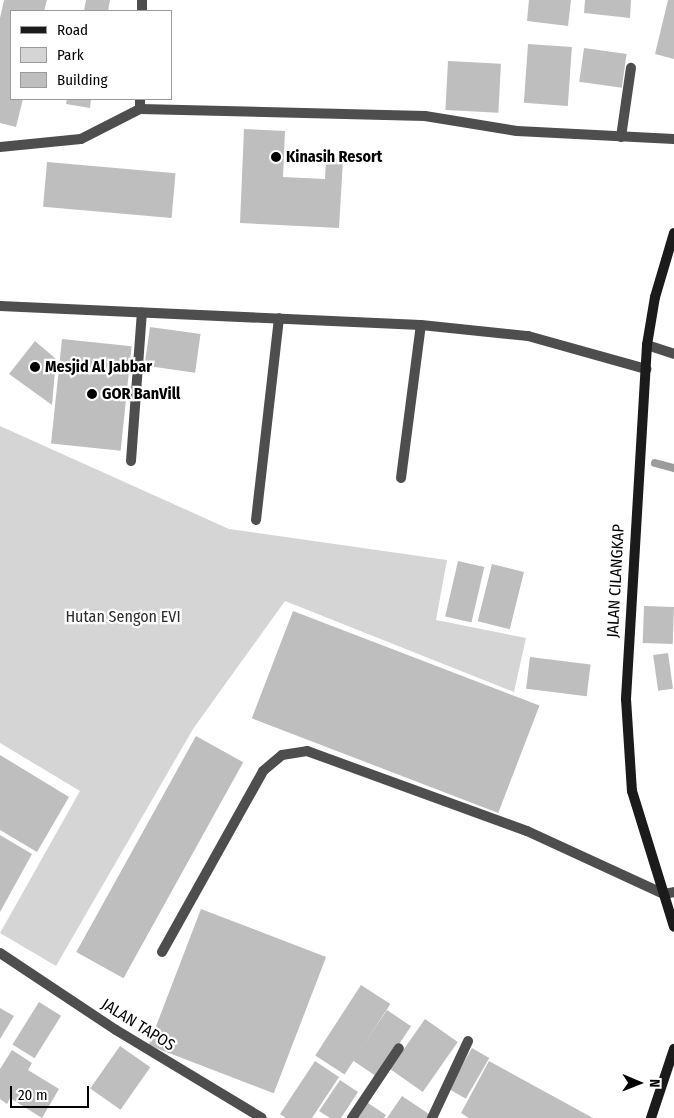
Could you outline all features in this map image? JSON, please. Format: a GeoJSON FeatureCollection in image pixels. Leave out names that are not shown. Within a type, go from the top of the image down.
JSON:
{"type":"FeatureCollection","features":[{"type":"Feature","properties":{"kind":"street"},"geometry":{"type":"LineString","coordinates":[[621,137],[631,68]]}},
{"type":"Feature","properties":{"kind":"street"},"geometry":{"type":"LineString","coordinates":[[0,147],[80,139],[140,104],[425,116],[517,131],[674,139]]}},
{"type":"Feature","properties":{"kind":"street","name":"JALAN CILANGKAP"},"geometry":{"type":"LineString","coordinates":[[674,233],[655,297],[647,345],[629,595],[626,699],[632,791],[669,893],[674,927]]}},
{"type":"Feature","properties":{"kind":"street"},"geometry":{"type":"LineString","coordinates":[[0,306],[421,325],[528,336],[646,369]]}},
{"type":"Feature","properties":{"kind":"street"},"geometry":{"type":"LineString","coordinates":[[131,461],[142,312]]}},
{"type":"Feature","properties":{"kind":"street"},"geometry":{"type":"LineString","coordinates":[[256,520],[279,318]]}},
{"type":"Feature","properties":{"kind":"street"},"geometry":{"type":"LineString","coordinates":[[401,478],[421,325]]}},
{"type":"Feature","properties":{"kind":"street"},"geometry":{"type":"LineString","coordinates":[[647,345],[674,354]]}},
{"type":"Feature","properties":{"kind":"street"},"geometry":{"type":"LineString","coordinates":[[162,952],[263,771],[282,754],[307,751],[527,831],[669,893]]}},
{"type":"Feature","properties":{"kind":"street","name":"JALAN TAPOS"},"geometry":{"type":"LineString","coordinates":[[0,953],[116,1030],[262,1118]]}},
{"type":"Feature","properties":{"kind":"street"},"geometry":{"type":"LineString","coordinates":[[432,1118],[468,1041]]}},
{"type":"Feature","properties":{"kind":"street"},"geometry":{"type":"LineString","coordinates":[[352,1118],[399,1048]]}},
{"type":"Feature","properties":{"kind":"street"},"geometry":{"type":"LineString","coordinates":[[651,1118],[674,1049]]}},
{"type":"Feature","properties":{"kind":"green space","name":"Hutan Sengon EVI"},"geometry":{"type":"Polygon","coordinates":[[[0,426],[229,529],[447,560],[436,620],[526,638],[514,692],[285,601],[193,729],[56,966],[0,933],[80,791],[0,743],[0,426]]]}},
{"type":"Feature","properties":{"kind":"building"},"geometry":{"type":"Polygon","coordinates":[[[4,0],[47,0],[44,10],[10,10],[10,100],[23,100],[16,127],[0,123],[0,18],[4,0]]]}},
{"type":"Feature","properties":{"kind":"building"},"geometry":{"type":"Polygon","coordinates":[[[86,0],[110,0],[108,10],[84,10],[86,0]]]}},
{"type":"Feature","properties":{"kind":"building"},"geometry":{"type":"Polygon","coordinates":[[[529,0],[571,0],[568,26],[527,21],[529,0]]]}},
{"type":"Feature","properties":{"kind":"building"},"geometry":{"type":"Polygon","coordinates":[[[585,0],[631,0],[630,18],[584,13],[585,0]]]}},
{"type":"Feature","properties":{"kind":"building"},"geometry":{"type":"Polygon","coordinates":[[[668,0],[674,0],[674,59],[655,54],[668,0]]]}},
{"type":"Feature","properties":{"kind":"building"},"geometry":{"type":"Polygon","coordinates":[[[528,44],[572,47],[568,106],[524,103],[528,44]]]}},
{"type":"Feature","properties":{"kind":"building"},"geometry":{"type":"Polygon","coordinates":[[[584,48],[627,54],[622,88],[579,82],[584,48]]]}},
{"type":"Feature","properties":{"kind":"building"},"geometry":{"type":"Polygon","coordinates":[[[448,61],[501,64],[498,113],[445,110],[448,61]]]}},
{"type":"Feature","properties":{"kind":"building"},"geometry":{"type":"Polygon","coordinates":[[[67,100],[91,100],[90,108],[66,104],[67,100]]]}},
{"type":"Feature","properties":{"kind":"building"},"geometry":{"type":"Polygon","coordinates":[[[244,129],[285,131],[283,177],[325,179],[326,158],[343,159],[339,228],[240,223],[244,129]]]}},
{"type":"Feature","properties":{"kind":"building"},"geometry":{"type":"Polygon","coordinates":[[[47,162],[176,173],[172,218],[43,207],[47,162]]]}},
{"type":"Feature","properties":{"kind":"building"},"geometry":{"type":"Polygon","coordinates":[[[150,327],[201,334],[195,373],[145,366],[150,327]]]}},
{"type":"Feature","properties":{"kind":"building","name":"GOR BanVill"},"geometry":{"type":"Polygon","coordinates":[[[62,339],[132,346],[121,451],[51,443],[62,339]]]}},
{"type":"Feature","properties":{"kind":"building","name":"Mesjid Al Jabbar"},"geometry":{"type":"Polygon","coordinates":[[[35,341],[56,359],[52,405],[9,374],[35,341]]]}},
{"type":"Feature","properties":{"kind":"building"},"geometry":{"type":"Polygon","coordinates":[[[458,561],[484,567],[471,623],[445,617],[458,561]]]}},
{"type":"Feature","properties":{"kind":"building"},"geometry":{"type":"Polygon","coordinates":[[[492,564],[524,572],[510,629],[478,621],[492,564]]]}},
{"type":"Feature","properties":{"kind":"building"},"geometry":{"type":"Polygon","coordinates":[[[644,606],[674,607],[673,644],[643,643],[644,606]]]}},
{"type":"Feature","properties":{"kind":"building"},"geometry":{"type":"Polygon","coordinates":[[[293,611],[539,706],[498,813],[252,718],[293,611]]]}},
{"type":"Feature","properties":{"kind":"building"},"geometry":{"type":"Polygon","coordinates":[[[668,653],[673,689],[658,691],[653,655],[668,653]]]}},
{"type":"Feature","properties":{"kind":"building"},"geometry":{"type":"Polygon","coordinates":[[[530,657],[591,664],[587,696],[526,689],[530,657]]]}},
{"type":"Feature","properties":{"kind":"building"},"geometry":{"type":"Polygon","coordinates":[[[196,736],[243,762],[123,978],[76,952],[196,736]]]}},
{"type":"Feature","properties":{"kind":"building"},"geometry":{"type":"Polygon","coordinates":[[[0,755],[69,797],[37,852],[0,830],[0,755]]]}},
{"type":"Feature","properties":{"kind":"building"},"geometry":{"type":"Polygon","coordinates":[[[0,835],[32,854],[0,912],[0,835]]]}},
{"type":"Feature","properties":{"kind":"building"},"geometry":{"type":"Polygon","coordinates":[[[201,909],[326,957],[274,1093],[149,1045],[201,909]]]}},
{"type":"Feature","properties":{"kind":"building"},"geometry":{"type":"Polygon","coordinates":[[[361,985],[390,1004],[345,1075],[315,1055],[361,985]]]}},
{"type":"Feature","properties":{"kind":"building"},"geometry":{"type":"Polygon","coordinates":[[[39,1002],[61,1016],[35,1058],[13,1044],[39,1002]]]}},
{"type":"Feature","properties":{"kind":"building"},"geometry":{"type":"Polygon","coordinates":[[[0,1008],[14,1016],[0,1039],[0,1008]]]}},
{"type":"Feature","properties":{"kind":"building"},"geometry":{"type":"Polygon","coordinates":[[[387,1010],[411,1026],[377,1077],[353,1061],[387,1010]]]}},
{"type":"Feature","properties":{"kind":"building"},"geometry":{"type":"Polygon","coordinates":[[[425,1019],[458,1042],[423,1092],[390,1069],[425,1019]]]}},
{"type":"Feature","properties":{"kind":"building"},"geometry":{"type":"Polygon","coordinates":[[[120,1046],[150,1067],[120,1110],[90,1089],[120,1046]]]}},
{"type":"Feature","properties":{"kind":"building"},"geometry":{"type":"Polygon","coordinates":[[[472,1048],[489,1058],[466,1099],[448,1089],[472,1048]]]}},
{"type":"Feature","properties":{"kind":"building"},"geometry":{"type":"Polygon","coordinates":[[[12,1050],[32,1063],[28,1070],[59,1089],[42,1118],[10,1098],[7,1104],[0,1099],[0,1069],[12,1050]]]}},
{"type":"Feature","properties":{"kind":"building"},"geometry":{"type":"Polygon","coordinates":[[[315,1061],[339,1077],[312,1118],[286,1118],[280,1114],[315,1061]]]}},
{"type":"Feature","properties":{"kind":"building"},"geometry":{"type":"Polygon","coordinates":[[[489,1061],[593,1118],[469,1118],[461,1113],[489,1061]]]}},
{"type":"Feature","properties":{"kind":"building"},"geometry":{"type":"Polygon","coordinates":[[[340,1080],[358,1092],[341,1118],[330,1118],[319,1111],[340,1080]]]}},
{"type":"Feature","properties":{"kind":"building"},"geometry":{"type":"Polygon","coordinates":[[[402,1096],[429,1114],[427,1118],[387,1118],[402,1096]]]}},
{"type":"Feature","properties":{"kind":"building"},"geometry":{"type":"Polygon","coordinates":[[[365,1101],[386,1115],[384,1118],[353,1118],[365,1101]]]}},
{"type":"Feature","properties":{"kind":"waterway"},"geometry":{"type":"LineString","coordinates":[[655,463],[674,468]]}},
{"type":"Feature","properties":{"kind":"place","name":"Kinasih Resort"},"geometry":{"type":"Point","coordinates":[276,157]}},
{"type":"Feature","properties":{"kind":"place","name":"Mesjid Al Jabbar"},"geometry":{"type":"Point","coordinates":[35,367]}},
{"type":"Feature","properties":{"kind":"place","name":"GOR BanVill"},"geometry":{"type":"Point","coordinates":[92,394]}}]}
